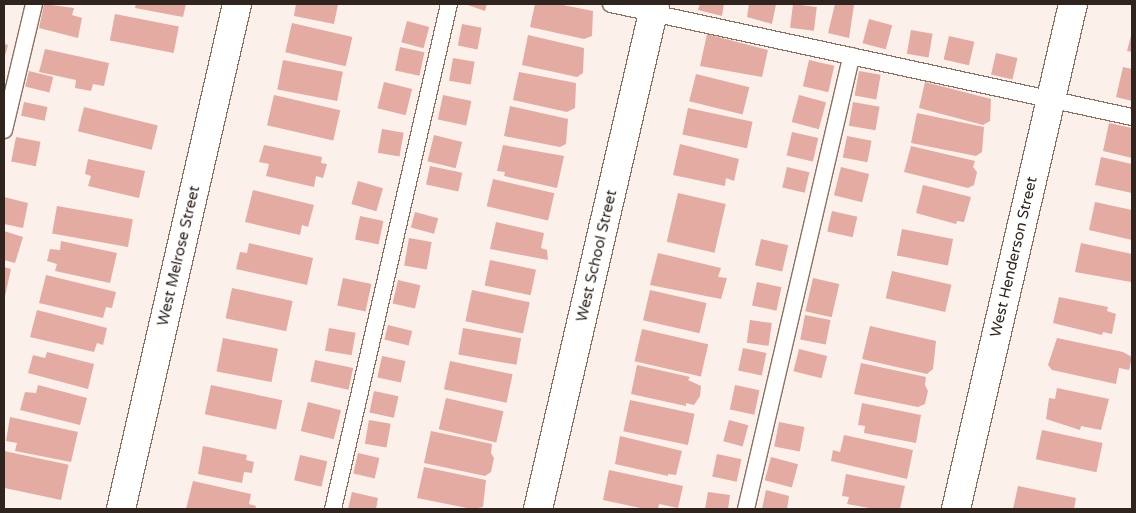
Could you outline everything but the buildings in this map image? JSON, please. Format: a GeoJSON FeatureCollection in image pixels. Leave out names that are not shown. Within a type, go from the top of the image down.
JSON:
{"type":"FeatureCollection","features":[{"type":"Feature","properties":{"kind":"street","name":"West Melrose Street"},"geometry":{"type":"LineString","coordinates":[[121,509],[237,4]]}},
{"type":"Feature","properties":{"kind":"street","name":"West Henderson Street"},"geometry":{"type":"LineString","coordinates":[[956,509],[1073,4]]}},
{"type":"Feature","properties":{"kind":"street","name":"West School Street"},"geometry":{"type":"LineString","coordinates":[[538,509],[654,8]]}},
{"type":"Feature","properties":{"kind":"lane"},"geometry":{"type":"LineString","coordinates":[[4,130],[34,4]]}},
{"type":"Feature","properties":{"kind":"lane"},"geometry":{"type":"LineString","coordinates":[[333,509],[449,4]]}},
{"type":"Feature","properties":{"kind":"lane"},"geometry":{"type":"LineString","coordinates":[[611,4],[654,8],[851,56],[1132,117]]}},
{"type":"Feature","properties":{"kind":"lane"},"geometry":{"type":"LineString","coordinates":[[746,509],[851,56]]}}]}
